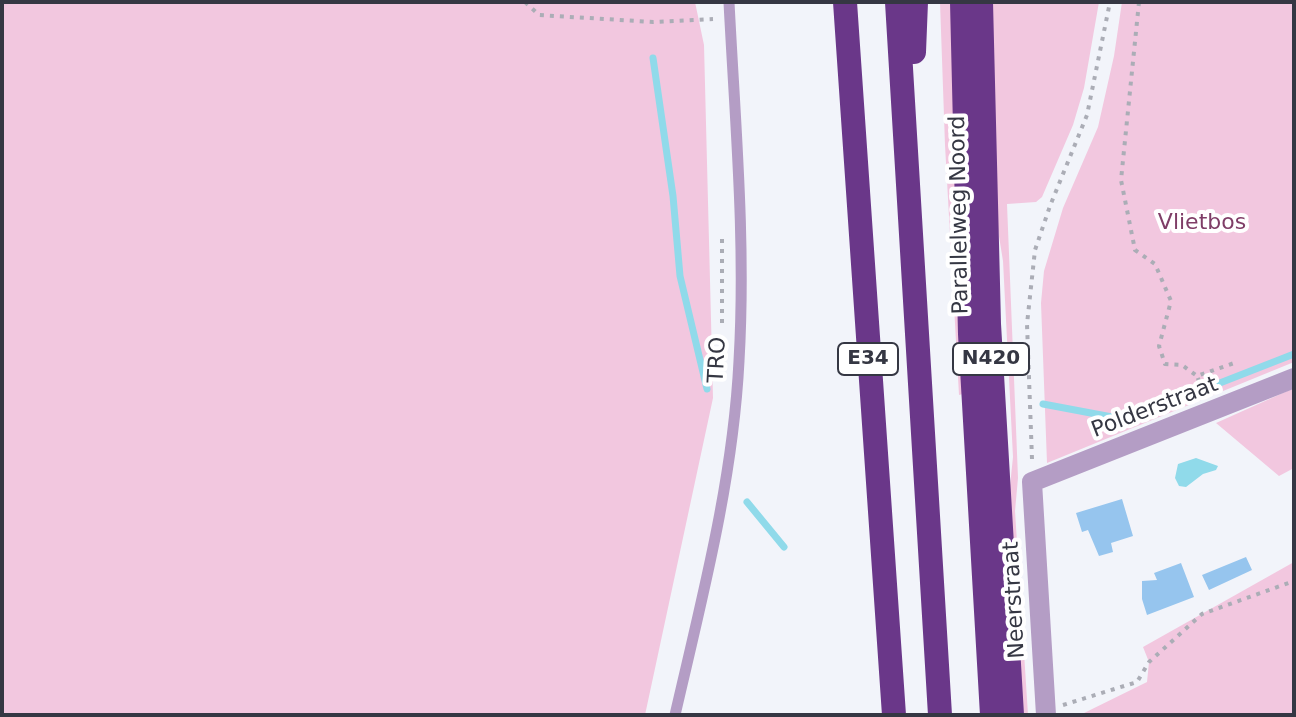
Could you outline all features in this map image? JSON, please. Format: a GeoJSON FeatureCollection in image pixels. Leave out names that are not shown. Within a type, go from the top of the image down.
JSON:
{"type":"FeatureCollection","features":[{"type":"Feature","properties":{"kind":"highway","name":"E34"},"geometry":{"type":"LineString","coordinates":[[845,2],[894,715]]}},
{"type":"Feature","properties":{"kind":"highway","name":"E34"},"geometry":{"type":"LineString","coordinates":[[897,2],[940,715]]}},
{"type":"Feature","properties":{"kind":"highway"},"geometry":{"type":"LineString","coordinates":[[909,178],[916,2]]}},
{"type":"Feature","properties":{"kind":"highway","name":"Parallelweg Noord"},"geometry":{"type":"LineString","coordinates":[[962,2],[970,334],[992,715]]}},
{"type":"Feature","properties":{"kind":"highway","name":"Parallelweg Noord"},"geometry":{"type":"LineString","coordinates":[[981,2],[989,324],[1012,715]]}},
{"type":"Feature","properties":{"kind":"street","name":"Polderstraat"},"geometry":{"type":"LineString","coordinates":[[1032,482],[1294,378]]}},
{"type":"Feature","properties":{"kind":"street","name":"Neerstraat"},"geometry":{"type":"LineString","coordinates":[[1032,482],[1046,713]]}},
{"type":"Feature","properties":{"kind":"lane","name":"TRO"},"geometry":{"type":"LineString","coordinates":[[675,715],[732,445],[739,362],[742,248],[729,2]]}},
{"type":"Feature","properties":{"kind":"path"},"geometry":{"type":"LineString","coordinates":[[525,2],[539,15],[653,22],[730,17]]}},
{"type":"Feature","properties":{"kind":"path"},"geometry":{"type":"LineString","coordinates":[[1032,482],[1027,324],[1035,250],[1087,115],[1110,2]]}},
{"type":"Feature","properties":{"kind":"path"},"geometry":{"type":"LineString","coordinates":[[1139,2],[1121,180],[1135,250],[1155,264],[1171,301],[1159,346],[1165,364],[1182,365],[1197,376],[1211,412]]}},
{"type":"Feature","properties":{"kind":"path"},"geometry":{"type":"LineString","coordinates":[[722,226],[722,334]]}},
{"type":"Feature","properties":{"kind":"path"},"geometry":{"type":"LineString","coordinates":[[1197,376],[1237,362]]}},
{"type":"Feature","properties":{"kind":"path"},"geometry":{"type":"LineString","coordinates":[[1046,713],[1137,682],[1149,662],[1202,614],[1294,581]]}},
{"type":"Feature","properties":{"kind":"green space"},"geometry":{"type":"Polygon","coordinates":[[[2,2],[695,2],[704,45],[713,398],[645,715],[2,715],[2,2]]]}},
{"type":"Feature","properties":{"kind":"green space"},"geometry":{"type":"Polygon","coordinates":[[[940,2],[953,2],[963,394],[959,395],[945,145],[940,2]]]}},
{"type":"Feature","properties":{"kind":"green space"},"geometry":{"type":"Polygon","coordinates":[[[991,2],[1099,2],[1084,88],[1073,125],[1042,197],[1036,202],[1007,204],[1018,478],[1015,511],[1028,715],[1020,715],[1008,505],[1013,457],[1003,261],[996,218],[991,2]]]}},
{"type":"Feature","properties":{"kind":"green space","name":"Vlietbos"},"geometry":{"type":"Polygon","coordinates":[[[1122,2],[1294,2],[1294,362],[1047,463],[1041,303],[1044,271],[1063,208],[1098,127],[1122,2]]]}},
{"type":"Feature","properties":{"kind":"green space"},"geometry":{"type":"Polygon","coordinates":[[[1294,388],[1294,468],[1279,476],[1216,423],[1294,388]]]}},
{"type":"Feature","properties":{"kind":"green space"},"geometry":{"type":"Polygon","coordinates":[[[1294,562],[1294,715],[1080,715],[1147,682],[1149,662],[1143,647],[1294,562]]]}},
{"type":"Feature","properties":{"kind":"water"},"geometry":{"type":"Polygon","coordinates":[[[1196,458],[1218,466],[1186,487],[1179,486],[1175,478],[1178,464],[1196,458]]]}},
{"type":"Feature","properties":{"kind":"building"},"geometry":{"type":"Polygon","coordinates":[[[1122,499],[1133,536],[1111,543],[1113,552],[1099,556],[1088,530],[1082,532],[1076,513],[1122,499]]]}},
{"type":"Feature","properties":{"kind":"building"},"geometry":{"type":"Polygon","coordinates":[[[1246,557],[1252,570],[1209,590],[1202,575],[1246,557]]]}},
{"type":"Feature","properties":{"kind":"building"},"geometry":{"type":"Polygon","coordinates":[[[1181,563],[1194,597],[1147,615],[1142,599],[1142,581],[1157,580],[1154,573],[1181,563]]]}},
{"type":"Feature","properties":{"kind":"waterway"},"geometry":{"type":"LineString","coordinates":[[653,58],[673,196],[680,276],[707,389]]}},
{"type":"Feature","properties":{"kind":"waterway"},"geometry":{"type":"LineString","coordinates":[[1043,404],[1112,417],[1138,415],[1294,354]]}},
{"type":"Feature","properties":{"kind":"waterway"},"geometry":{"type":"LineString","coordinates":[[747,502],[784,547]]}}]}
